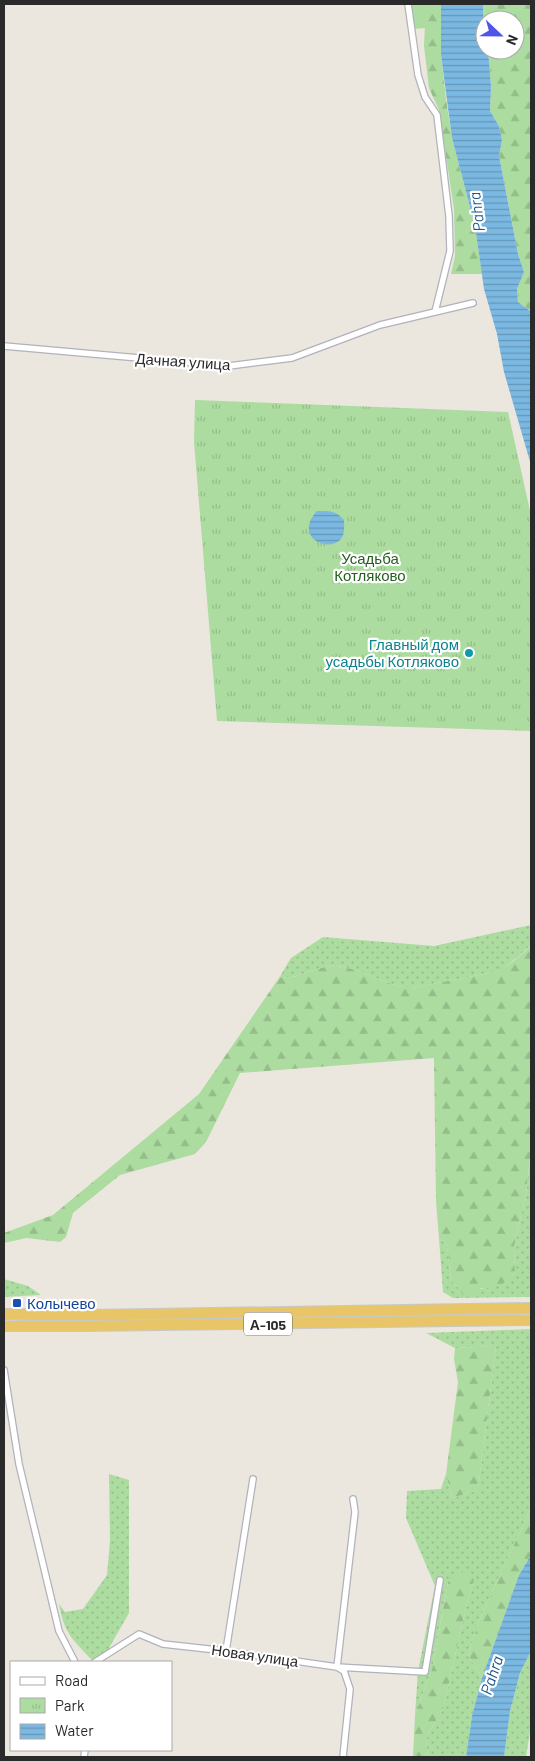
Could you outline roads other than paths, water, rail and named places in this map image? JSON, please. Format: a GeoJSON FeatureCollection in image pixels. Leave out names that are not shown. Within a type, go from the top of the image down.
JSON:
{"type":"FeatureCollection","features":[{"type":"Feature","properties":{"kind":"highway","name":"А-105"},"geometry":{"type":"LineString","coordinates":[[4,1314],[89,1315],[531,1308]]}},
{"type":"Feature","properties":{"kind":"highway","name":"А-105"},"geometry":{"type":"LineString","coordinates":[[4,1326],[531,1320]]}},
{"type":"Feature","properties":{"kind":"street"},"geometry":{"type":"LineString","coordinates":[[408,4],[418,75],[426,97],[437,115],[449,216],[450,251],[435,312]]}},
{"type":"Feature","properties":{"kind":"street","name":"Дачная улица"},"geometry":{"type":"LineString","coordinates":[[4,346],[230,366],[292,358],[380,325],[473,303]]}},
{"type":"Feature","properties":{"kind":"street"},"geometry":{"type":"LineString","coordinates":[[4,1370],[19,1464],[59,1631],[74,1661]]}},
{"type":"Feature","properties":{"kind":"street"},"geometry":{"type":"LineString","coordinates":[[226,1651],[253,1479]]}},
{"type":"Feature","properties":{"kind":"street"},"geometry":{"type":"LineString","coordinates":[[343,1757],[350,1689],[344,1671],[337,1666],[355,1512],[353,1499]]}},
{"type":"Feature","properties":{"kind":"street","name":"Новая улица"},"geometry":{"type":"LineString","coordinates":[[97,1661],[138,1634],[163,1644],[337,1666],[425,1672],[440,1580]]}},
{"type":"Feature","properties":{"kind":"water","name":"Pahra"},"geometry":{"type":"Polygon","coordinates":[[[441,4],[483,4],[483,10],[475,10],[475,60],[489,60],[491,86],[490,111],[499,126],[502,140],[499,156],[518,254],[524,272],[517,289],[518,302],[530,311],[531,317],[531,465],[504,372],[497,334],[484,289],[475,226],[452,138],[441,55],[441,4]]]}},
{"type":"Feature","properties":{"kind":"water"},"geometry":{"type":"Polygon","coordinates":[[[317,511],[338,514],[344,520],[344,530],[341,539],[328,545],[321,544],[315,540],[309,528],[311,520],[317,511]]]}},
{"type":"Feature","properties":{"kind":"water","name":"Pahra"},"geometry":{"type":"Polygon","coordinates":[[[531,1555],[531,1651],[520,1673],[510,1711],[504,1757],[466,1757],[472,1716],[482,1678],[519,1575],[531,1555]]]}},
{"type":"Feature","properties":{"kind":"place","name":"Главный дом усадьбы Котляково"},"geometry":{"type":"Point","coordinates":[469,653]}},
{"type":"Feature","properties":{"kind":"place","name":"Колычево"},"geometry":{"type":"Point","coordinates":[17,1303]}},
{"type":"Feature","properties":{"kind":"park label","name":"Усадьба Котляково"},"geometry":{"type":"Point","coordinates":[370,566]}}]}
